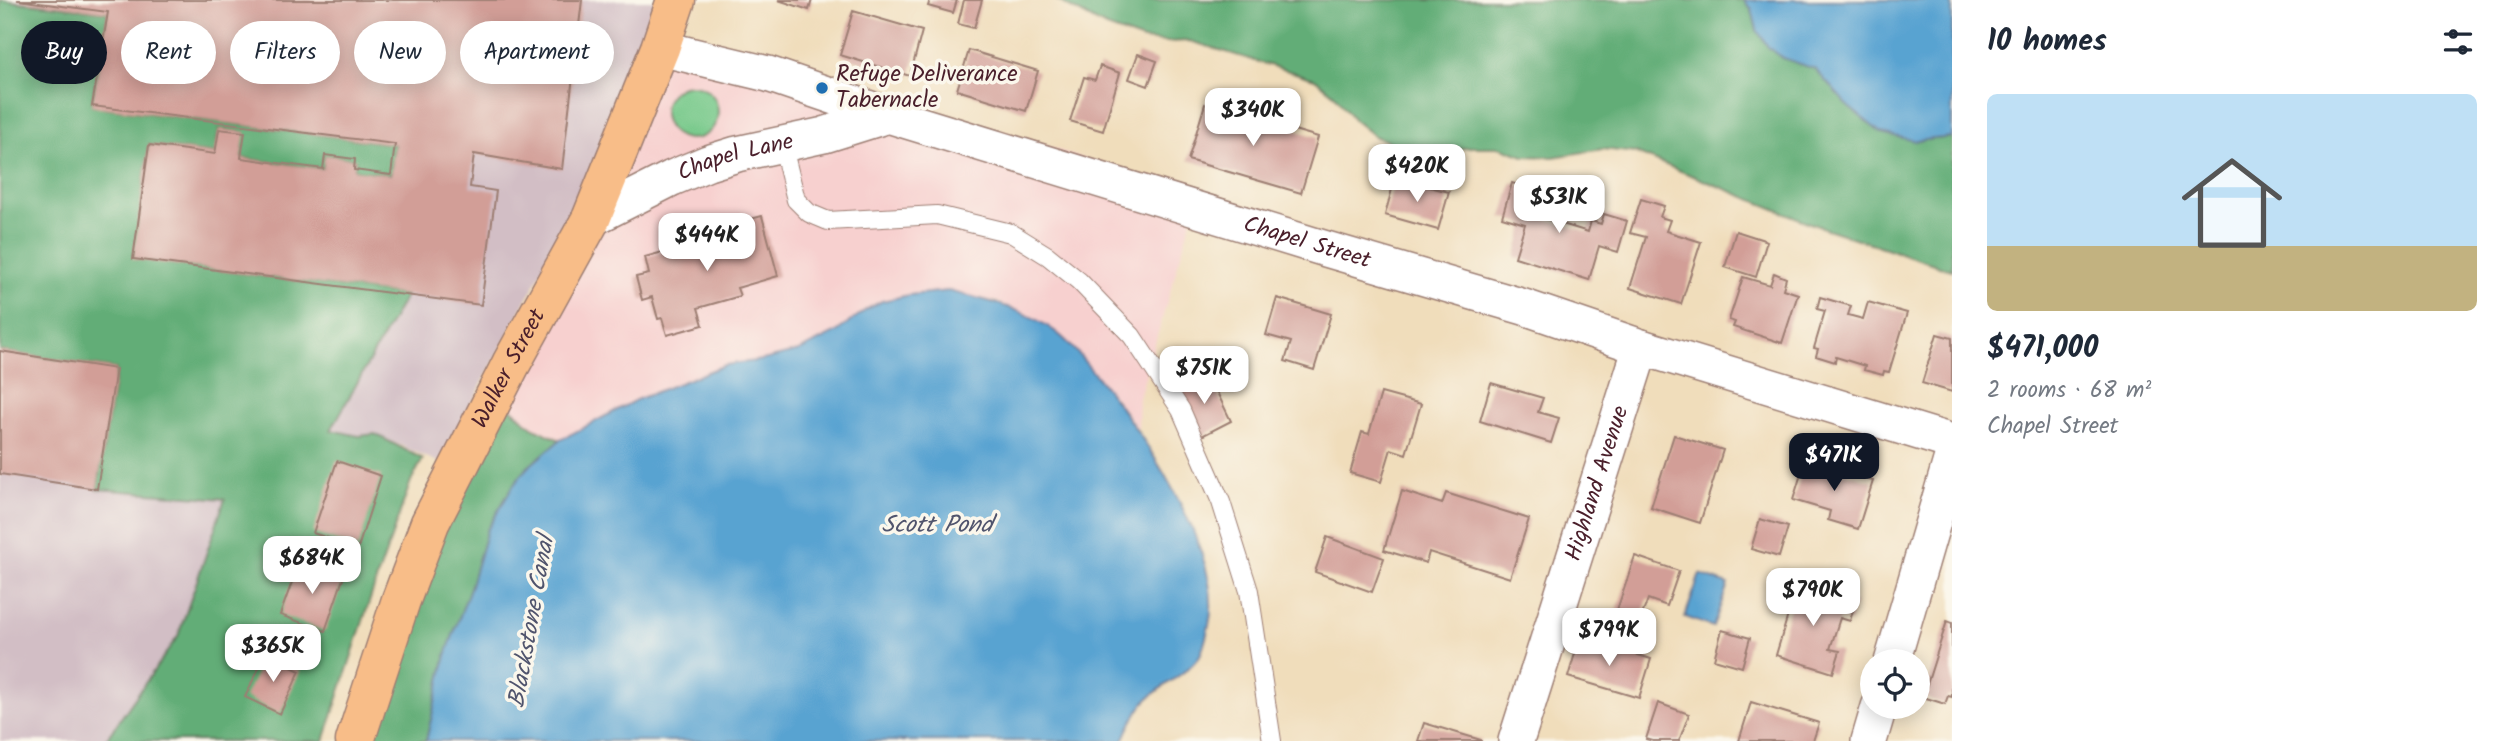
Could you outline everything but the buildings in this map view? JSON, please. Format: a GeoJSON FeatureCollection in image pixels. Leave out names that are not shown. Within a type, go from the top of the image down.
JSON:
{"type":"FeatureCollection","features":[{"type":"Feature","properties":{"kind":"main road","name":"Walker Street"},"geometry":{"type":"LineString","coordinates":[[355,741],[401,600],[430,523],[511,364],[591,219],[660,48],[676,0]]}},
{"type":"Feature","properties":{"kind":"street","name":"Chapel Street"},"geometry":{"type":"LineString","coordinates":[[660,48],[768,74],[888,115],[1326,249],[1524,306],[1641,347],[1952,442]]}},
{"type":"Feature","properties":{"kind":"street","name":"Chapel Lane"},"geometry":{"type":"LineString","coordinates":[[591,219],[708,163],[824,135],[888,115]]}},
{"type":"Feature","properties":{"kind":"street","name":"Highland Avenue"},"geometry":{"type":"LineString","coordinates":[[1516,741],[1641,347]]}},
{"type":"Feature","properties":{"kind":"street"},"geometry":{"type":"LineString","coordinates":[[1896,649],[1952,457]]}},
{"type":"Feature","properties":{"kind":"street"},"geometry":{"type":"LineString","coordinates":[[1868,741],[1874,719]]}},
{"type":"Feature","properties":{"kind":"lane"},"geometry":{"type":"LineString","coordinates":[[782,144],[796,200],[809,213],[828,221],[937,215],[1011,233],[1048,256],[1079,281],[1132,336],[1181,410],[1221,502],[1249,591],[1272,741]]}},
{"type":"Feature","properties":{"kind":"shaded area"},"geometry":{"type":"Polygon","coordinates":[[[0,0],[671,0],[660,48],[440,463],[375,434],[359,436],[330,430],[234,473],[178,636],[105,741],[0,741],[0,0]]]}},
{"type":"Feature","properties":{"kind":"shaded area"},"geometry":{"type":"Polygon","coordinates":[[[654,49],[994,129],[1198,196],[1139,398],[1138,429],[1113,395],[1033,317],[998,302],[948,291],[867,309],[835,333],[799,351],[763,360],[725,365],[687,379],[636,400],[560,440],[532,427],[488,388],[654,49]]]}},
{"type":"Feature","properties":{"kind":"green space"},"geometry":{"type":"Polygon","coordinates":[[[0,0],[108,12],[106,21],[21,21],[21,84],[96,84],[92,106],[395,144],[391,175],[354,170],[355,159],[325,155],[323,169],[241,158],[244,132],[219,129],[215,154],[149,145],[134,259],[406,295],[331,430],[359,436],[375,434],[423,459],[411,481],[324,741],[105,741],[178,636],[225,499],[97,489],[116,369],[0,351],[0,0]]]}},
{"type":"Feature","properties":{"kind":"green space"},"geometry":{"type":"Polygon","coordinates":[[[1057,0],[1743,0],[1752,9],[1757,30],[1783,58],[1815,69],[1826,80],[1916,141],[1952,137],[1952,270],[1815,225],[1636,153],[1603,149],[1553,157],[1524,156],[1500,147],[1413,151],[1374,136],[1354,120],[1334,94],[1315,79],[1190,41],[1143,40],[1104,26],[1057,0]]]}},
{"type":"Feature","properties":{"kind":"green space"},"geometry":{"type":"Polygon","coordinates":[[[691,85],[710,93],[718,112],[710,131],[691,139],[672,131],[664,112],[672,93],[691,85]]]}},
{"type":"Feature","properties":{"kind":"green space"},"geometry":{"type":"Polygon","coordinates":[[[488,388],[532,427],[560,440],[527,468],[487,530],[446,655],[426,741],[342,741],[488,388]]]}},
{"type":"Feature","properties":{"kind":"water"},"geometry":{"type":"Polygon","coordinates":[[[1743,0],[1952,0],[1952,137],[1916,141],[1881,133],[1850,108],[1815,69],[1783,58],[1768,47],[1757,30],[1752,9],[1743,0]]]}},
{"type":"Feature","properties":{"kind":"water","name":"Scott Pond"},"geometry":{"type":"Polygon","coordinates":[[[948,291],[1018,311],[1044,324],[1066,341],[1132,423],[1174,491],[1191,527],[1204,562],[1211,596],[1209,625],[1204,645],[1194,662],[1143,704],[1123,741],[426,741],[446,655],[487,530],[527,468],[560,440],[636,400],[725,365],[763,360],[799,351],[835,333],[882,301],[948,291]]]}},
{"type":"Feature","properties":{"kind":"water"},"geometry":{"type":"Polygon","coordinates":[[[1700,574],[1728,584],[1713,627],[1685,617],[1700,574]]]}},
{"type":"Feature","properties":{"kind":"place","name":"Refuge Deliverance Tabernacle"},"geometry":{"type":"Point","coordinates":[822,88]}},
{"type":"Feature","properties":{"kind":"water label","name":"Blackstone Canal"},"geometry":{"type":"Point","coordinates":[532,622]}}]}
